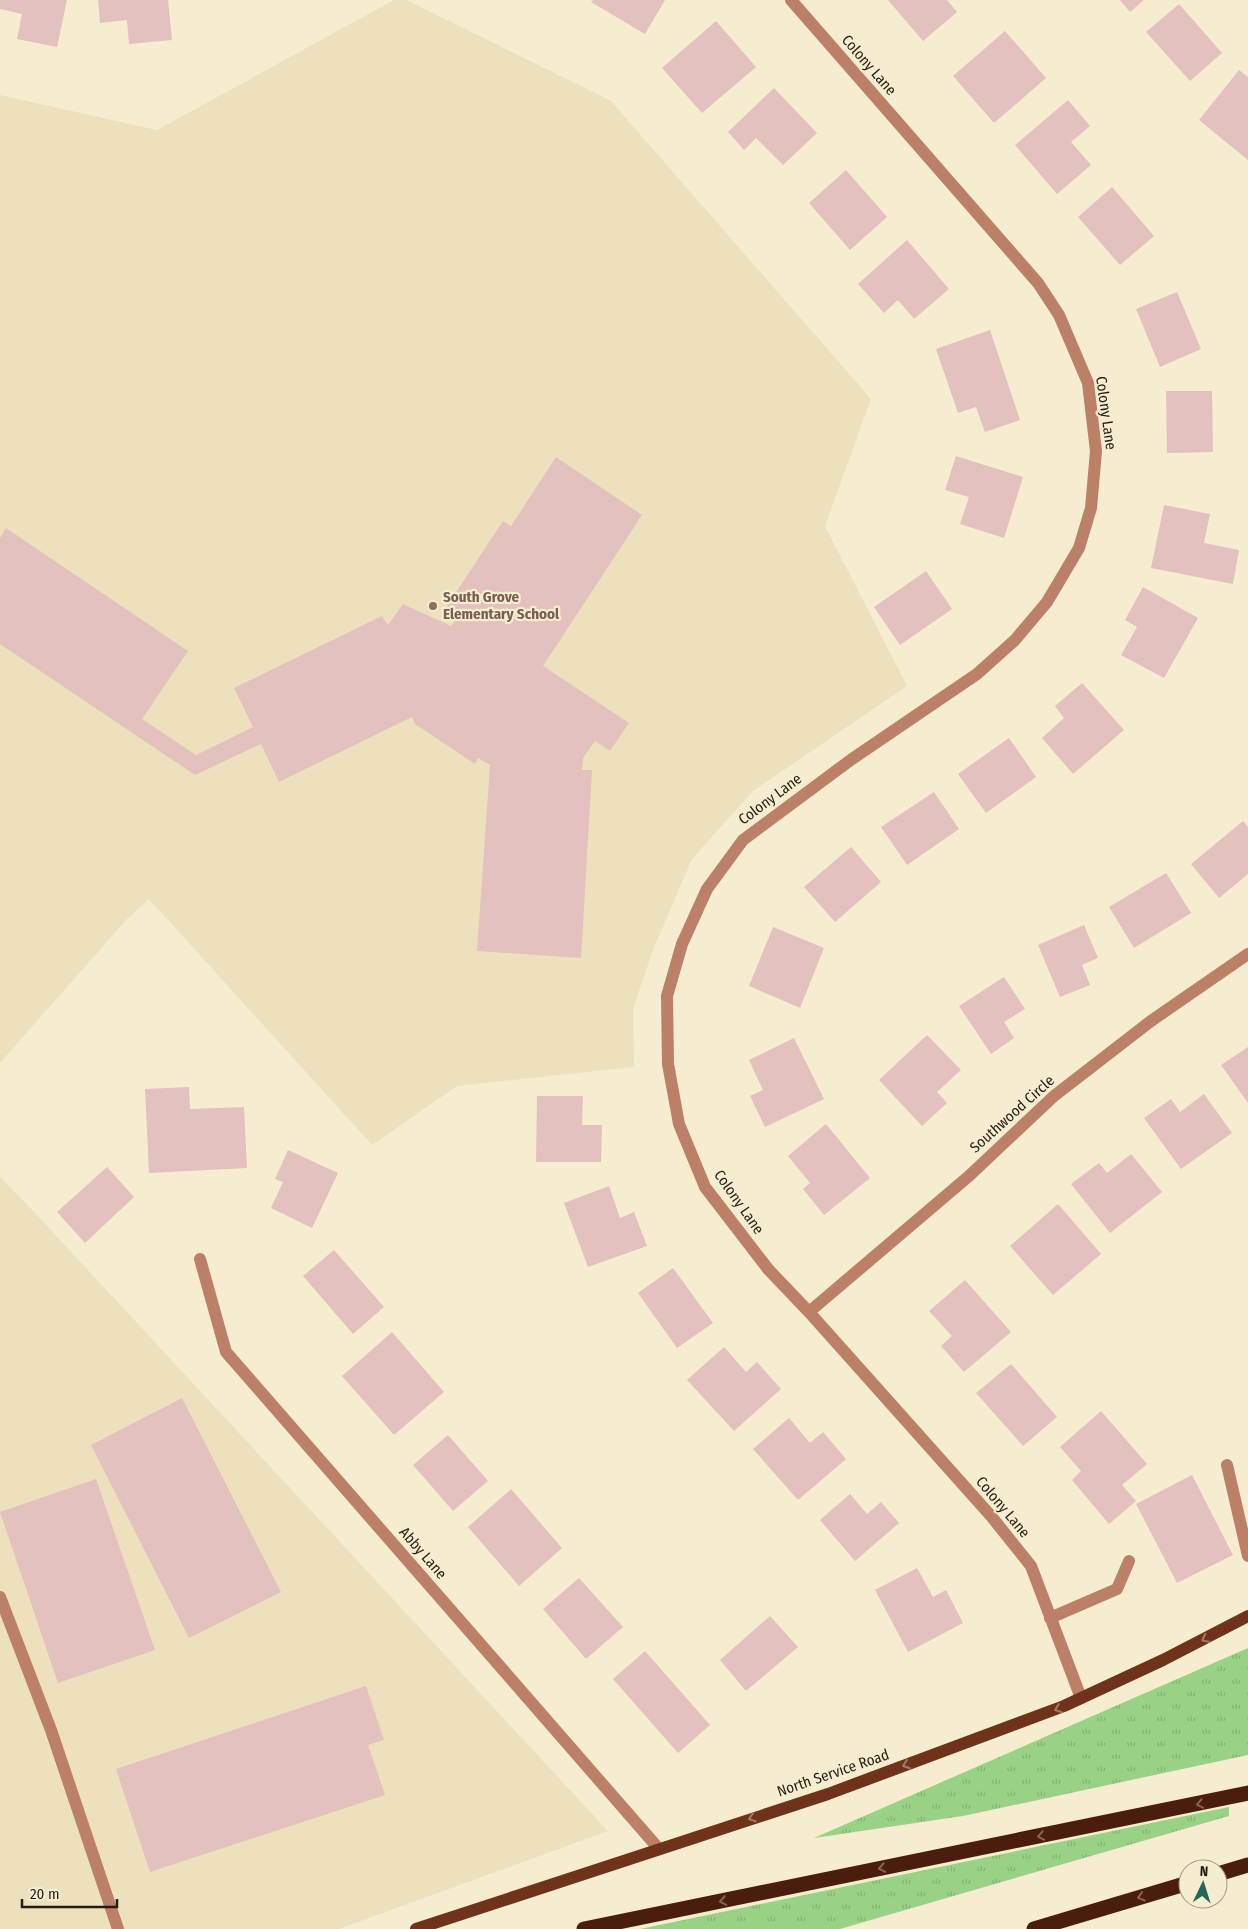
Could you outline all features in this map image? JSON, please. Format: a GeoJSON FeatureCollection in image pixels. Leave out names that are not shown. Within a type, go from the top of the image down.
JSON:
{"type":"FeatureCollection","features":[{"type":"Feature","properties":{"kind":"highway"},"geometry":{"type":"LineString","coordinates":[[584,1929],[1248,1793]]}},
{"type":"Feature","properties":{"kind":"highway"},"geometry":{"type":"LineString","coordinates":[[1228,1871],[1248,1865]]}},
{"type":"Feature","properties":{"kind":"highway"},"geometry":{"type":"LineString","coordinates":[[1034,1929],[1178,1886]]}},
{"type":"Feature","properties":{"kind":"main road","name":"North Service Road"},"geometry":{"type":"LineString","coordinates":[[416,1929],[828,1794],[1064,1706],[1163,1660],[1248,1616]]}},
{"type":"Feature","properties":{"kind":"street","name":"Colony Lane"},"geometry":{"type":"LineString","coordinates":[[791,0],[1038,283],[1059,315],[1088,382],[1096,451],[1091,508],[1079,548],[1047,602],[1016,640],[977,674],[852,759],[743,840],[707,890],[682,944],[667,996],[668,1064],[679,1124],[704,1187],[768,1269],[809,1312],[991,1516],[1031,1566],[1081,1698]]}},
{"type":"Feature","properties":{"kind":"street","name":"Southwood Circle"},"geometry":{"type":"LineString","coordinates":[[809,1312],[969,1176],[1054,1096],[1151,1021],[1248,954]]}},
{"type":"Feature","properties":{"kind":"street","name":"Abby Lane"},"geometry":{"type":"LineString","coordinates":[[200,1259],[226,1352],[659,1849]]}},
{"type":"Feature","properties":{"kind":"street"},"geometry":{"type":"LineString","coordinates":[[1227,1465],[1248,1556]]}},
{"type":"Feature","properties":{"kind":"street"},"geometry":{"type":"LineString","coordinates":[[1050,1618],[1117,1588],[1129,1561]]}},
{"type":"Feature","properties":{"kind":"street"},"geometry":{"type":"LineString","coordinates":[[0,1597],[52,1730],[118,1929]]}},
{"type":"Feature","properties":{"kind":"shaded area","name":"South Grove Elementary School"},"geometry":{"type":"Polygon","coordinates":[[[394,0],[407,0],[611,101],[871,399],[825,526],[907,686],[753,791],[692,859],[653,950],[633,1009],[634,1067],[457,1086],[372,1145],[149,899],[127,919],[0,1063],[0,95],[157,130],[394,0]]]}},
{"type":"Feature","properties":{"kind":"shaded area"},"geometry":{"type":"Polygon","coordinates":[[[0,1177],[608,1831],[339,1929],[0,1929],[0,1177]]]}},
{"type":"Feature","properties":{"kind":"green space"},"geometry":{"type":"Polygon","coordinates":[[[1248,1648],[1248,1755],[963,1816],[814,1838],[1248,1648]]]}},
{"type":"Feature","properties":{"kind":"green space"},"geometry":{"type":"Polygon","coordinates":[[[1229,1807],[1229,1816],[840,1929],[640,1929],[1229,1807]]]}},
{"type":"Feature","properties":{"kind":"building"},"geometry":{"type":"Polygon","coordinates":[[[0,0],[67,0],[57,47],[17,39],[22,14],[0,9],[0,0]]]}},
{"type":"Feature","properties":{"kind":"building"},"geometry":{"type":"Polygon","coordinates":[[[98,0],[168,0],[172,40],[129,44],[127,20],[100,23],[98,0]]]}},
{"type":"Feature","properties":{"kind":"building"},"geometry":{"type":"Polygon","coordinates":[[[593,0],[665,0],[645,34],[591,2],[593,0]]]}},
{"type":"Feature","properties":{"kind":"building"},"geometry":{"type":"Polygon","coordinates":[[[888,0],[947,0],[957,12],[923,41],[888,0]]]}},
{"type":"Feature","properties":{"kind":"building"},"geometry":{"type":"Polygon","coordinates":[[[1120,0],[1144,0],[1130,12],[1120,0]]]}},
{"type":"Feature","properties":{"kind":"building"},"geometry":{"type":"Polygon","coordinates":[[[1179,4],[1222,53],[1190,81],[1146,32],[1179,4]]]}},
{"type":"Feature","properties":{"kind":"building"},"geometry":{"type":"Polygon","coordinates":[[[716,21],[756,67],[702,113],[662,68],[716,21]]]}},
{"type":"Feature","properties":{"kind":"building"},"geometry":{"type":"Polygon","coordinates":[[[1005,31],[1046,78],[994,123],[953,76],[1005,31]]]}},
{"type":"Feature","properties":{"kind":"building"},"geometry":{"type":"Polygon","coordinates":[[[1239,70],[1248,77],[1248,160],[1199,120],[1239,70]]]}},
{"type":"Feature","properties":{"kind":"building"},"geometry":{"type":"Polygon","coordinates":[[[774,88],[817,133],[783,165],[756,138],[744,150],[728,132],[774,88]]]}},
{"type":"Feature","properties":{"kind":"building"},"geometry":{"type":"Polygon","coordinates":[[[1068,100],[1090,126],[1071,142],[1091,165],[1057,194],[1015,145],[1068,100]]]}},
{"type":"Feature","properties":{"kind":"building"},"geometry":{"type":"Polygon","coordinates":[[[846,170],[887,217],[850,250],[809,203],[846,170]]]}},
{"type":"Feature","properties":{"kind":"building"},"geometry":{"type":"Polygon","coordinates":[[[1112,187],[1154,236],[1120,265],[1078,217],[1112,187]]]}},
{"type":"Feature","properties":{"kind":"building"},"geometry":{"type":"Polygon","coordinates":[[[907,240],[949,289],[914,319],[898,300],[884,313],[858,284],[907,240]]]}},
{"type":"Feature","properties":{"kind":"building"},"geometry":{"type":"Polygon","coordinates":[[[1177,292],[1201,349],[1160,367],[1136,309],[1177,292]]]}},
{"type":"Feature","properties":{"kind":"building"},"geometry":{"type":"Polygon","coordinates":[[[990,330],[1020,420],[985,432],[976,407],[958,413],[936,349],[990,330]]]}},
{"type":"Feature","properties":{"kind":"building"},"geometry":{"type":"Polygon","coordinates":[[[1166,391],[1212,391],[1213,452],[1167,453],[1166,391]]]}},
{"type":"Feature","properties":{"kind":"building"},"geometry":{"type":"Polygon","coordinates":[[[956,456],[1023,477],[1004,538],[960,524],[969,497],[945,490],[956,456]]]}},
{"type":"Feature","properties":{"kind":"building"},"geometry":{"type":"Polygon","coordinates":[[[556,457],[642,515],[543,666],[629,723],[610,751],[595,741],[583,758],[582,770],[592,770],[581,958],[477,951],[490,765],[478,758],[475,764],[415,724],[412,717],[279,782],[261,744],[195,775],[0,644],[0,538],[6,528],[188,651],[142,719],[196,755],[253,727],[234,688],[382,616],[388,625],[403,604],[451,626],[460,615],[447,606],[503,521],[511,526],[556,457]]]}},
{"type":"Feature","properties":{"kind":"building"},"geometry":{"type":"Polygon","coordinates":[[[1164,505],[1210,514],[1204,543],[1239,550],[1233,584],[1151,568],[1164,505]]]}},
{"type":"Feature","properties":{"kind":"building"},"geometry":{"type":"Polygon","coordinates":[[[926,571],[952,609],[900,645],[874,607],[926,571]]]}},
{"type":"Feature","properties":{"kind":"building"},"geometry":{"type":"Polygon","coordinates":[[[1143,587],[1198,618],[1164,678],[1121,655],[1137,627],[1125,620],[1143,587]]]}},
{"type":"Feature","properties":{"kind":"building"},"geometry":{"type":"Polygon","coordinates":[[[1082,683],[1124,730],[1073,774],[1042,738],[1064,718],[1055,706],[1082,683]]]}},
{"type":"Feature","properties":{"kind":"building"},"geometry":{"type":"Polygon","coordinates":[[[1009,738],[1036,777],[986,813],[958,774],[1009,738]]]}},
{"type":"Feature","properties":{"kind":"building"},"geometry":{"type":"Polygon","coordinates":[[[934,792],[959,829],[907,865],[881,827],[934,792]]]}},
{"type":"Feature","properties":{"kind":"building"},"geometry":{"type":"Polygon","coordinates":[[[1243,821],[1248,827],[1248,874],[1219,898],[1191,864],[1243,821]]]}},
{"type":"Feature","properties":{"kind":"building"},"geometry":{"type":"Polygon","coordinates":[[[851,847],[881,882],[835,922],[804,887],[851,847]]]}},
{"type":"Feature","properties":{"kind":"building"},"geometry":{"type":"Polygon","coordinates":[[[1166,873],[1191,913],[1134,948],[1109,907],[1166,873]]]}},
{"type":"Feature","properties":{"kind":"building"},"geometry":{"type":"Polygon","coordinates":[[[1084,925],[1098,958],[1082,965],[1090,985],[1060,997],[1038,945],[1084,925]]]}},
{"type":"Feature","properties":{"kind":"building"},"geometry":{"type":"Polygon","coordinates":[[[773,927],[824,948],[800,1008],[749,986],[773,927]]]}},
{"type":"Feature","properties":{"kind":"building"},"geometry":{"type":"Polygon","coordinates":[[[1004,977],[1025,1009],[1004,1022],[1014,1038],[991,1054],[959,1006],[1004,977]]]}},
{"type":"Feature","properties":{"kind":"building"},"geometry":{"type":"Polygon","coordinates":[[[927,1035],[961,1070],[937,1092],[947,1103],[922,1126],[879,1080],[927,1035]]]}},
{"type":"Feature","properties":{"kind":"building"},"geometry":{"type":"Polygon","coordinates":[[[794,1038],[824,1099],[765,1127],[750,1096],[763,1090],[749,1060],[794,1038]]]}},
{"type":"Feature","properties":{"kind":"building"},"geometry":{"type":"Polygon","coordinates":[[[1248,1047],[1248,1103],[1221,1065],[1248,1047]]]}},
{"type":"Feature","properties":{"kind":"building"},"geometry":{"type":"Polygon","coordinates":[[[189,1087],[190,1109],[244,1107],[247,1168],[149,1173],[145,1089],[189,1087]]]}},
{"type":"Feature","properties":{"kind":"building"},"geometry":{"type":"Polygon","coordinates":[[[1204,1094],[1232,1133],[1181,1169],[1144,1118],[1171,1099],[1180,1112],[1204,1094]]]}},
{"type":"Feature","properties":{"kind":"building"},"geometry":{"type":"Polygon","coordinates":[[[537,1096],[583,1096],[582,1125],[602,1125],[601,1162],[536,1162],[537,1096]]]}},
{"type":"Feature","properties":{"kind":"building"},"geometry":{"type":"Polygon","coordinates":[[[826,1124],[870,1178],[824,1215],[803,1189],[810,1183],[788,1156],[826,1124]]]}},
{"type":"Feature","properties":{"kind":"building"},"geometry":{"type":"Polygon","coordinates":[[[288,1150],[338,1173],[312,1228],[271,1208],[283,1182],[275,1179],[288,1150]]]}},
{"type":"Feature","properties":{"kind":"building"},"geometry":{"type":"Polygon","coordinates":[[[1131,1154],[1162,1192],[1110,1233],[1071,1184],[1099,1163],[1107,1173],[1131,1154]]]}},
{"type":"Feature","properties":{"kind":"building"},"geometry":{"type":"Polygon","coordinates":[[[107,1167],[134,1197],[85,1243],[57,1212],[107,1167]]]}},
{"type":"Feature","properties":{"kind":"building"},"geometry":{"type":"Polygon","coordinates":[[[609,1186],[620,1218],[634,1212],[647,1246],[588,1267],[564,1203],[609,1186]]]}},
{"type":"Feature","properties":{"kind":"building"},"geometry":{"type":"Polygon","coordinates":[[[1058,1204],[1101,1254],[1053,1295],[1010,1246],[1058,1204]]]}},
{"type":"Feature","properties":{"kind":"building"},"geometry":{"type":"Polygon","coordinates":[[[334,1250],[384,1307],[353,1334],[303,1276],[334,1250]]]}},
{"type":"Feature","properties":{"kind":"building"},"geometry":{"type":"Polygon","coordinates":[[[673,1268],[713,1323],[677,1348],[638,1293],[673,1268]]]}},
{"type":"Feature","properties":{"kind":"building"},"geometry":{"type":"Polygon","coordinates":[[[965,1280],[1011,1332],[964,1372],[941,1346],[952,1336],[929,1311],[965,1280]]]}},
{"type":"Feature","properties":{"kind":"building"},"geometry":{"type":"Polygon","coordinates":[[[392,1332],[444,1392],[394,1435],[342,1376],[392,1332]]]}},
{"type":"Feature","properties":{"kind":"building"},"geometry":{"type":"Polygon","coordinates":[[[724,1347],[746,1372],[757,1362],[781,1389],[734,1431],[687,1380],[724,1347]]]}},
{"type":"Feature","properties":{"kind":"building"},"geometry":{"type":"Polygon","coordinates":[[[1011,1364],[1057,1417],[1023,1446],[976,1393],[1011,1364]]]}},
{"type":"Feature","properties":{"kind":"building"},"geometry":{"type":"Polygon","coordinates":[[[182,1398],[281,1592],[189,1638],[91,1445],[182,1398]]]}},
{"type":"Feature","properties":{"kind":"building"},"geometry":{"type":"Polygon","coordinates":[[[1101,1411],[1147,1464],[1122,1485],[1136,1501],[1109,1524],[1072,1480],[1081,1471],[1060,1447],[1101,1411]]]}},
{"type":"Feature","properties":{"kind":"building"},"geometry":{"type":"Polygon","coordinates":[[[789,1418],[810,1443],[823,1432],[846,1459],[798,1500],[753,1449],[789,1418]]]}},
{"type":"Feature","properties":{"kind":"building"},"geometry":{"type":"Polygon","coordinates":[[[448,1435],[488,1481],[453,1511],[413,1465],[448,1435]]]}},
{"type":"Feature","properties":{"kind":"building"},"geometry":{"type":"Polygon","coordinates":[[[1192,1475],[1233,1555],[1177,1583],[1136,1504],[1192,1475]]]}},
{"type":"Feature","properties":{"kind":"building"},"geometry":{"type":"Polygon","coordinates":[[[96,1479],[155,1650],[58,1683],[0,1512],[96,1479]]]}},
{"type":"Feature","properties":{"kind":"building"},"geometry":{"type":"Polygon","coordinates":[[[511,1489],[562,1548],[519,1586],[468,1527],[511,1489]]]}},
{"type":"Feature","properties":{"kind":"building"},"geometry":{"type":"Polygon","coordinates":[[[850,1494],[867,1514],[881,1502],[899,1523],[855,1561],[820,1520],[850,1494]]]}},
{"type":"Feature","properties":{"kind":"building"},"geometry":{"type":"Polygon","coordinates":[[[917,1568],[933,1597],[946,1590],[963,1623],[908,1652],[875,1590],[917,1568]]]}},
{"type":"Feature","properties":{"kind":"building"},"geometry":{"type":"Polygon","coordinates":[[[579,1578],[623,1627],[586,1659],[543,1609],[579,1578]]]}},
{"type":"Feature","properties":{"kind":"building"},"geometry":{"type":"Polygon","coordinates":[[[770,1616],[798,1647],[746,1691],[720,1660],[770,1616]]]}},
{"type":"Feature","properties":{"kind":"building"},"geometry":{"type":"Polygon","coordinates":[[[645,1651],[710,1725],[678,1753],[613,1679],[645,1651]]]}},
{"type":"Feature","properties":{"kind":"building"},"geometry":{"type":"Polygon","coordinates":[[[366,1686],[384,1740],[368,1745],[385,1795],[150,1872],[116,1769],[366,1686]]]}},
{"type":"Feature","properties":{"kind":"place","name":"South Grove Elementary School"},"geometry":{"type":"Point","coordinates":[433,606]}}]}
